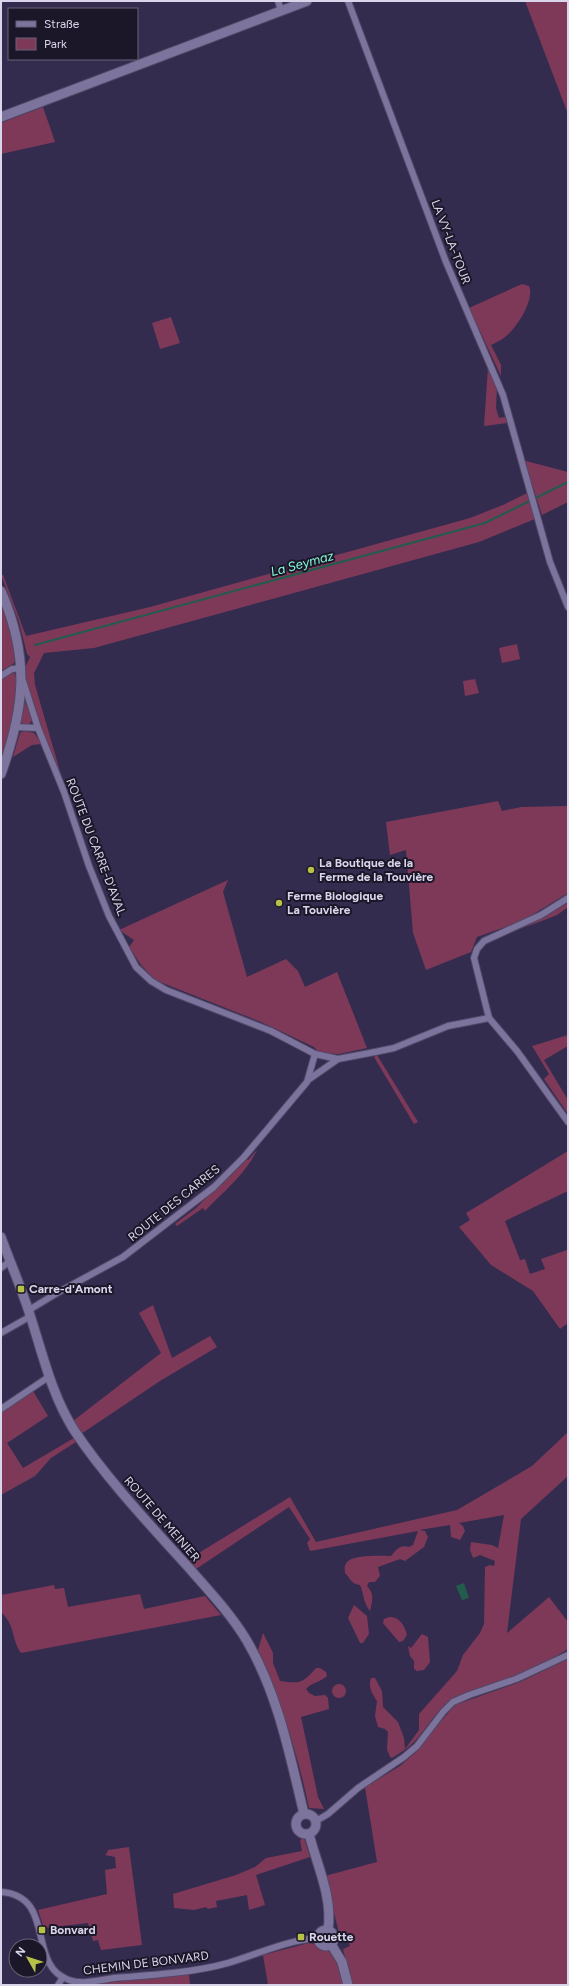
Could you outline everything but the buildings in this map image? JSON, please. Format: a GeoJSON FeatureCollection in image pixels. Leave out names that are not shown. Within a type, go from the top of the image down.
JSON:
{"type":"FeatureCollection","features":[{"type":"Feature","properties":{"kind":"street"},"geometry":{"type":"LineString","coordinates":[[278,1],[281,10]]}},
{"type":"Feature","properties":{"kind":"street"},"geometry":{"type":"LineString","coordinates":[[1,117],[307,1]]}},
{"type":"Feature","properties":{"kind":"street","name":"LA VY-LA-TOUR"},"geometry":{"type":"LineString","coordinates":[[348,1],[446,262],[499,383],[550,562],[568,607]]}},
{"type":"Feature","properties":{"kind":"street"},"geometry":{"type":"LineString","coordinates":[[1,591],[17,634],[22,668],[22,679],[15,727],[1,774]]}},
{"type":"Feature","properties":{"kind":"street"},"geometry":{"type":"LineString","coordinates":[[1,676],[12,669],[22,668]]}},
{"type":"Feature","properties":{"kind":"street","name":"ROUTE DU CARRE-D'AVAL"},"geometry":{"type":"LineString","coordinates":[[22,679],[38,728],[64,792],[82,848],[103,903],[122,943],[140,972],[166,990],[270,1031],[315,1054]]}},
{"type":"Feature","properties":{"kind":"street"},"geometry":{"type":"LineString","coordinates":[[15,727],[38,728]]}},
{"type":"Feature","properties":{"kind":"street"},"geometry":{"type":"LineString","coordinates":[[568,898],[541,915],[490,937],[479,946],[475,953],[474,964],[488,1018],[517,1051],[568,1122]]}},
{"type":"Feature","properties":{"kind":"street","name":"ROUTE DES CARRES"},"geometry":{"type":"LineString","coordinates":[[1,1334],[57,1293],[123,1257],[214,1187],[244,1157],[307,1082],[338,1059],[394,1048],[448,1026],[488,1018]]}},
{"type":"Feature","properties":{"kind":"street","name":"ROUTE DES CARRES"},"geometry":{"type":"LineString","coordinates":[[307,1082],[315,1054],[338,1059]]}},
{"type":"Feature","properties":{"kind":"street","name":"ROUTE DE MEINIER"},"geometry":{"type":"LineString","coordinates":[[1,1237],[30,1313],[50,1376],[63,1410],[73,1429],[93,1455],[224,1609],[247,1640],[271,1691],[304,1814]]}},
{"type":"Feature","properties":{"kind":"street"},"geometry":{"type":"LineString","coordinates":[[1,1268],[10,1260]]}},
{"type":"Feature","properties":{"kind":"street"},"geometry":{"type":"LineString","coordinates":[[1,1409],[50,1376]]}},
{"type":"Feature","properties":{"kind":"street"},"geometry":{"type":"LineString","coordinates":[[316,1821],[328,1814],[358,1788],[404,1758],[416,1746],[443,1712],[457,1700],[516,1679],[568,1655]]}},
{"type":"Feature","properties":{"kind":"street"},"geometry":{"type":"LineString","coordinates":[[304,1814],[311,1815],[316,1821],[316,1827],[308,1834],[302,1833],[297,1828],[298,1818],[304,1814]]}},
{"type":"Feature","properties":{"kind":"street"},"geometry":{"type":"LineString","coordinates":[[308,1834],[328,1904],[328,1930]]}},
{"type":"Feature","properties":{"kind":"street"},"geometry":{"type":"LineString","coordinates":[[1,1892],[18,1895],[32,1907],[50,1962],[63,1977],[58,1985]]}},
{"type":"Feature","properties":{"kind":"street"},"geometry":{"type":"LineString","coordinates":[[328,1930],[320,1933],[318,1938],[324,1946],[331,1944]]}},
{"type":"Feature","properties":{"kind":"street"},"geometry":{"type":"LineString","coordinates":[[328,1930],[333,1934],[333,1941],[331,1944]]}},
{"type":"Feature","properties":{"kind":"street","name":"CHEMIN DE BONVARD"},"geometry":{"type":"LineString","coordinates":[[63,1977],[81,1982],[214,1966],[298,1941],[318,1938]]}},
{"type":"Feature","properties":{"kind":"street"},"geometry":{"type":"LineString","coordinates":[[331,1944],[342,1962],[348,1985]]}},
{"type":"Feature","properties":{"kind":"green space"},"geometry":{"type":"Polygon","coordinates":[[[525,1],[568,1],[568,114],[525,1]]]}},
{"type":"Feature","properties":{"kind":"green space"},"geometry":{"type":"Polygon","coordinates":[[[43,107],[55,142],[1,154],[1,123],[43,107]]]}},
{"type":"Feature","properties":{"kind":"green space"},"geometry":{"type":"Polygon","coordinates":[[[522,284],[529,286],[530,292],[527,306],[523,314],[509,333],[501,340],[491,345],[501,365],[501,376],[469,308],[522,284]]]}},
{"type":"Feature","properties":{"kind":"green space"},"geometry":{"type":"Polygon","coordinates":[[[171,317],[180,343],[160,349],[152,323],[171,317]]]}},
{"type":"Feature","properties":{"kind":"green space"},"geometry":{"type":"Polygon","coordinates":[[[488,367],[497,386],[496,408],[499,418],[505,417],[507,423],[484,426],[488,367]]]}},
{"type":"Feature","properties":{"kind":"green space"},"geometry":{"type":"Polygon","coordinates":[[[526,461],[568,472],[568,502],[542,515],[526,466],[526,461]]]}},
{"type":"Feature","properties":{"kind":"green space"},"geometry":{"type":"Polygon","coordinates":[[[527,493],[535,519],[479,542],[94,648],[44,653],[34,673],[35,685],[62,778],[45,739],[33,705],[26,676],[26,666],[30,657],[27,654],[19,622],[1,575],[3,575],[26,636],[150,607],[470,518],[503,505],[527,493]]]}},
{"type":"Feature","properties":{"kind":"green space"},"geometry":{"type":"Polygon","coordinates":[[[1,600],[9,623],[16,659],[13,664],[1,671],[1,600]]]}},
{"type":"Feature","properties":{"kind":"green space"},"geometry":{"type":"Polygon","coordinates":[[[517,644],[520,659],[502,663],[499,648],[517,644]]]}},
{"type":"Feature","properties":{"kind":"green space"},"geometry":{"type":"Polygon","coordinates":[[[10,673],[14,673],[17,680],[16,702],[7,743],[1,762],[1,679],[10,673]]]}},
{"type":"Feature","properties":{"kind":"green space"},"geometry":{"type":"Polygon","coordinates":[[[475,679],[479,693],[465,696],[463,681],[475,679]]]}},
{"type":"Feature","properties":{"kind":"green space"},"geometry":{"type":"Polygon","coordinates":[[[25,701],[32,720],[29,725],[24,725],[21,722],[25,701]]]}},
{"type":"Feature","properties":{"kind":"green space"},"geometry":{"type":"Polygon","coordinates":[[[24,731],[34,733],[42,744],[32,745],[13,757],[20,733],[24,731]]]}},
{"type":"Feature","properties":{"kind":"green space"},"geometry":{"type":"Polygon","coordinates":[[[498,801],[502,811],[521,807],[568,806],[568,893],[522,921],[477,937],[471,952],[426,970],[413,933],[406,850],[390,855],[386,822],[498,801]]]}},
{"type":"Feature","properties":{"kind":"green space"},"geometry":{"type":"Polygon","coordinates":[[[228,880],[223,892],[247,977],[286,959],[298,971],[305,987],[337,972],[367,1048],[339,1054],[319,1053],[314,1047],[261,1022],[155,980],[141,965],[129,947],[134,940],[119,930],[228,880]]]}},
{"type":"Feature","properties":{"kind":"green space"},"geometry":{"type":"Polygon","coordinates":[[[568,903],[568,907],[557,915],[526,927],[568,903]]]}},
{"type":"Feature","properties":{"kind":"green space"},"geometry":{"type":"Polygon","coordinates":[[[568,1035],[568,1046],[544,1060],[568,1100],[568,1114],[544,1079],[549,1074],[532,1046],[568,1035]]]}},
{"type":"Feature","properties":{"kind":"green space"},"geometry":{"type":"Polygon","coordinates":[[[377,1055],[418,1122],[414,1124],[374,1057],[377,1055]]]}},
{"type":"Feature","properties":{"kind":"green space"},"geometry":{"type":"Polygon","coordinates":[[[257,1150],[247,1167],[205,1211],[203,1208],[177,1226],[175,1224],[196,1208],[246,1158],[248,1160],[257,1150]]]}},
{"type":"Feature","properties":{"kind":"green space"},"geometry":{"type":"Polygon","coordinates":[[[568,1151],[568,1191],[505,1221],[520,1260],[525,1259],[530,1274],[545,1269],[541,1259],[567,1250],[568,1323],[560,1329],[533,1291],[491,1265],[459,1227],[470,1220],[466,1213],[568,1151]]]}},
{"type":"Feature","properties":{"kind":"green space"},"geometry":{"type":"Polygon","coordinates":[[[153,1305],[172,1358],[210,1336],[217,1347],[160,1381],[81,1434],[73,1421],[161,1353],[139,1313],[153,1305]]]}},
{"type":"Feature","properties":{"kind":"green space"},"geometry":{"type":"Polygon","coordinates":[[[33,1391],[48,1416],[7,1443],[23,1468],[74,1438],[76,1442],[51,1458],[35,1476],[1,1495],[1,1412],[33,1391]]]}},
{"type":"Feature","properties":{"kind":"green space"},"geometry":{"type":"Polygon","coordinates":[[[568,1432],[568,1476],[521,1519],[507,1633],[549,1597],[568,1622],[568,1649],[538,1667],[452,1699],[436,1714],[413,1743],[406,1749],[392,1758],[390,1757],[387,1749],[388,1732],[385,1729],[378,1727],[375,1716],[377,1701],[370,1688],[371,1678],[375,1678],[382,1691],[383,1707],[398,1722],[404,1738],[405,1749],[419,1730],[419,1714],[457,1671],[463,1655],[480,1633],[484,1624],[485,1567],[490,1565],[494,1566],[495,1561],[480,1555],[473,1558],[470,1550],[471,1542],[492,1545],[498,1548],[504,1515],[459,1523],[463,1526],[465,1531],[460,1540],[451,1537],[450,1525],[419,1530],[425,1531],[428,1537],[424,1547],[405,1561],[400,1559],[378,1567],[380,1576],[375,1582],[369,1582],[367,1586],[372,1595],[370,1611],[366,1604],[360,1585],[353,1582],[345,1573],[345,1565],[349,1561],[359,1557],[391,1556],[403,1546],[409,1547],[413,1545],[418,1531],[310,1551],[307,1543],[310,1539],[289,1507],[196,1569],[189,1559],[290,1497],[316,1542],[457,1510],[532,1466],[568,1432]]]}},
{"type":"Feature","properties":{"kind":"green space"},"geometry":{"type":"Polygon","coordinates":[[[54,1585],[55,1589],[64,1588],[68,1607],[140,1594],[144,1609],[205,1596],[221,1615],[21,1653],[9,1622],[1,1612],[1,1595],[54,1585]]]}},
{"type":"Feature","properties":{"kind":"green space"},"geometry":{"type":"Polygon","coordinates":[[[354,1605],[367,1616],[369,1634],[363,1643],[360,1643],[348,1618],[354,1605]]]}},
{"type":"Feature","properties":{"kind":"green space"},"geometry":{"type":"Polygon","coordinates":[[[389,1617],[399,1620],[405,1628],[407,1635],[403,1641],[399,1642],[383,1623],[384,1619],[389,1617]]]}},
{"type":"Feature","properties":{"kind":"green space"},"geometry":{"type":"Polygon","coordinates":[[[263,1633],[273,1653],[273,1663],[280,1681],[301,1681],[308,1677],[316,1668],[320,1668],[326,1672],[327,1676],[306,1689],[309,1693],[315,1696],[325,1695],[328,1698],[329,1709],[301,1717],[318,1797],[324,1809],[309,1808],[305,1788],[288,1728],[274,1688],[258,1650],[263,1633]]]}},
{"type":"Feature","properties":{"kind":"green space"},"geometry":{"type":"Polygon","coordinates":[[[422,1634],[428,1637],[430,1662],[424,1670],[417,1671],[414,1669],[414,1661],[410,1656],[408,1646],[411,1648],[422,1634]]]}},
{"type":"Feature","properties":{"kind":"green space"},"geometry":{"type":"Polygon","coordinates":[[[568,1659],[568,1985],[352,1985],[343,1949],[350,1946],[345,1932],[339,1933],[325,1876],[377,1862],[365,1787],[400,1766],[416,1752],[455,1705],[520,1682],[568,1659]]]}},
{"type":"Feature","properties":{"kind":"green space"},"geometry":{"type":"Polygon","coordinates":[[[339,1684],[344,1686],[346,1691],[344,1696],[339,1698],[334,1696],[332,1691],[334,1686],[339,1684]]]}},
{"type":"Feature","properties":{"kind":"green space"},"geometry":{"type":"Polygon","coordinates":[[[304,1838],[310,1857],[256,1875],[265,1905],[249,1910],[247,1895],[216,1901],[217,1907],[208,1909],[206,1907],[194,1910],[174,1908],[173,1894],[236,1875],[255,1867],[266,1858],[302,1851],[300,1840],[304,1838]]]}},
{"type":"Feature","properties":{"kind":"green space"},"geometry":{"type":"Polygon","coordinates":[[[129,1847],[142,1945],[101,1950],[98,1940],[93,1941],[88,1923],[44,1928],[38,1910],[107,1894],[105,1870],[116,1868],[115,1857],[105,1855],[108,1850],[129,1847]]]}},
{"type":"Feature","properties":{"kind":"green space"},"geometry":{"type":"Polygon","coordinates":[[[309,1943],[325,1948],[330,1952],[337,1963],[345,1985],[268,1985],[263,1955],[309,1943]]]}},
{"type":"Feature","properties":{"kind":"green space"},"geometry":{"type":"Polygon","coordinates":[[[189,1973],[190,1985],[88,1985],[189,1973]]]}},
{"type":"Feature","properties":{"kind":"shaded area"},"geometry":{"type":"Polygon","coordinates":[[[464,1583],[469,1598],[462,1600],[456,1586],[464,1583]]]}},
{"type":"Feature","properties":{"kind":"waterway","name":"La Seymaz"},"geometry":{"type":"LineString","coordinates":[[35,645],[485,523],[568,482]]}},
{"type":"Feature","properties":{"kind":"place","name":"La Boutique de la Ferme de la Touvière"},"geometry":{"type":"Point","coordinates":[311,870]}},
{"type":"Feature","properties":{"kind":"place","name":"Ferme Biologique La Touvière"},"geometry":{"type":"Point","coordinates":[279,903]}},
{"type":"Feature","properties":{"kind":"place","name":"Carre-d'Amont"},"geometry":{"type":"Point","coordinates":[21,1289]}},
{"type":"Feature","properties":{"kind":"place","name":"Bonvard"},"geometry":{"type":"Point","coordinates":[42,1930]}},
{"type":"Feature","properties":{"kind":"place","name":"Rouette"},"geometry":{"type":"Point","coordinates":[301,1937]}}]}
